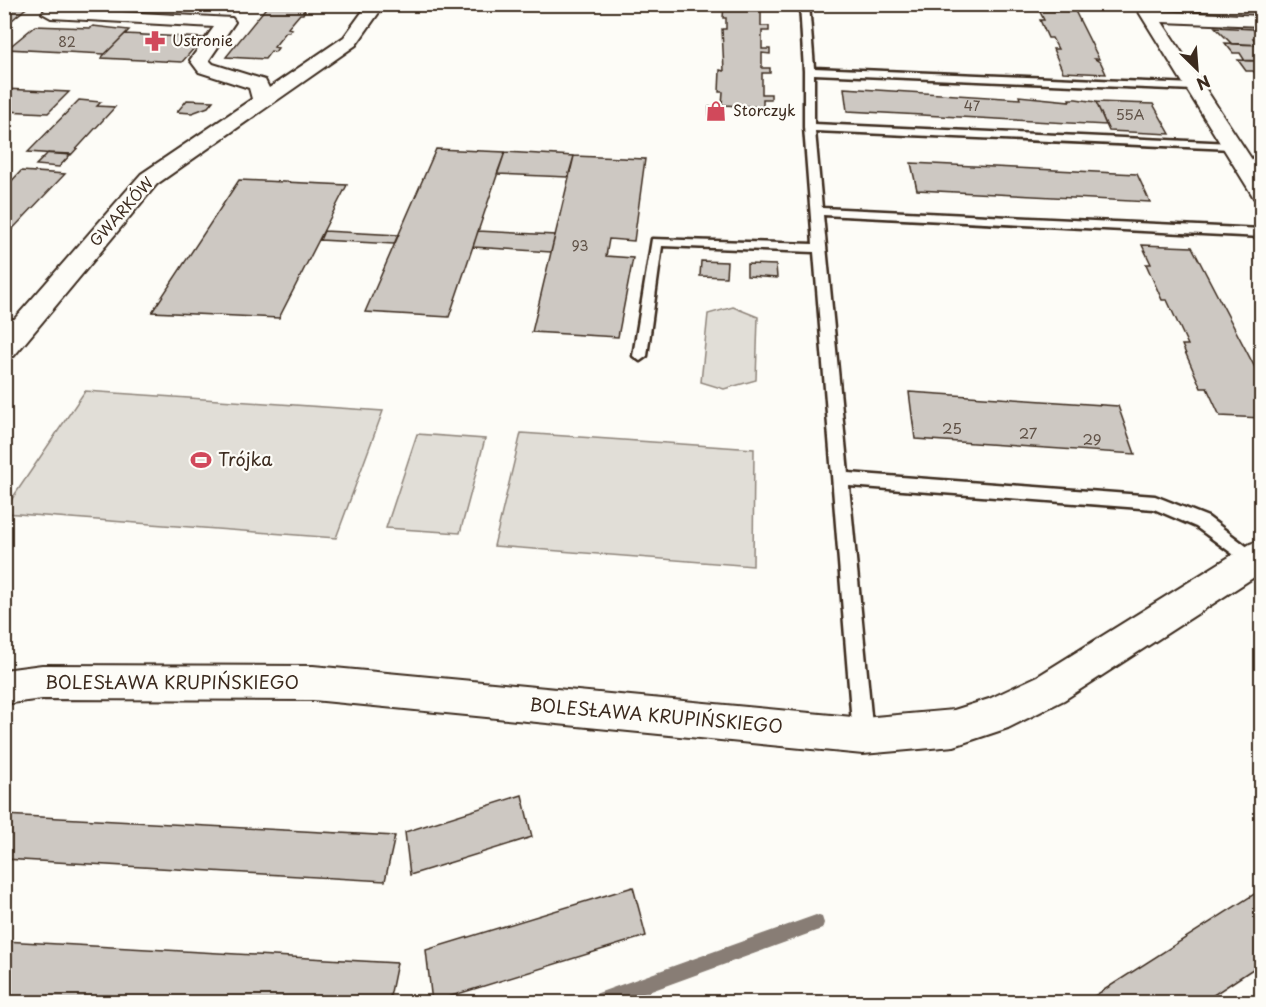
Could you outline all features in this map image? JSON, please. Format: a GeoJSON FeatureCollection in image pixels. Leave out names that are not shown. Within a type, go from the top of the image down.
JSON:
{"type":"FeatureCollection","features":[{"type":"Feature","properties":{"kind":"street"},"geometry":{"type":"LineString","coordinates":[[61,4],[51,13],[226,22],[199,60],[206,68],[258,84],[263,101]]}},
{"type":"Feature","properties":{"kind":"street","name":"GWARKÓW"},"geometry":{"type":"LineString","coordinates":[[4,349],[14,324],[149,179],[350,41],[377,4]]}},
{"type":"Feature","properties":{"kind":"street"},"geometry":{"type":"LineString","coordinates":[[1146,10],[1262,21]]}},
{"type":"Feature","properties":{"kind":"street"},"geometry":{"type":"LineString","coordinates":[[1146,10],[1262,193]]}},
{"type":"Feature","properties":{"kind":"street","name":"BOLESŁAWA KRUPIŃSKIEGO"},"geometry":{"type":"LineString","coordinates":[[4,687],[42,682],[313,683],[862,736],[954,728],[995,715],[1051,688],[1258,557]]}},
{"type":"Feature","properties":{"kind":"lane"},"geometry":{"type":"LineString","coordinates":[[804,4],[809,71],[809,128],[862,736]]}},
{"type":"Feature","properties":{"kind":"lane"},"geometry":{"type":"LineString","coordinates":[[809,71],[1194,87]]}},
{"type":"Feature","properties":{"kind":"lane"},"geometry":{"type":"LineString","coordinates":[[809,128],[1232,146]]}},
{"type":"Feature","properties":{"kind":"lane"},"geometry":{"type":"LineString","coordinates":[[817,211],[1262,233]]}},
{"type":"Feature","properties":{"kind":"lane"},"geometry":{"type":"LineString","coordinates":[[640,356],[656,242],[820,248]]}},
{"type":"Feature","properties":{"kind":"lane"},"geometry":{"type":"LineString","coordinates":[[840,479],[1155,503],[1202,522],[1258,557]]}},
{"type":"Feature","properties":{"kind":"shaded area"},"geometry":{"type":"Polygon","coordinates":[[[733,307],[758,317],[756,380],[724,389],[701,382],[708,314],[733,307]]]}},
{"type":"Feature","properties":{"kind":"shaded area","name":"Trójka"},"geometry":{"type":"Polygon","coordinates":[[[85,391],[383,411],[336,538],[5,513],[5,509],[85,391]]]}},
{"type":"Feature","properties":{"kind":"shaded area"},"geometry":{"type":"Polygon","coordinates":[[[521,433],[754,449],[753,566],[494,546],[521,433]]]}},
{"type":"Feature","properties":{"kind":"shaded area"},"geometry":{"type":"Polygon","coordinates":[[[417,434],[485,439],[460,533],[386,528],[417,434]]]}},
{"type":"Feature","properties":{"kind":"building"},"geometry":{"type":"Polygon","coordinates":[[[4,4],[31,4],[6,25],[4,4]]]}},
{"type":"Feature","properties":{"kind":"building"},"geometry":{"type":"Polygon","coordinates":[[[269,4],[307,4],[303,14],[300,14],[288,28],[292,29],[286,32],[274,47],[278,48],[275,52],[271,51],[265,59],[226,57],[269,4]]]}},
{"type":"Feature","properties":{"kind":"building"},"geometry":{"type":"Polygon","coordinates":[[[724,4],[761,4],[761,26],[769,26],[769,31],[762,31],[762,49],[770,49],[770,54],[762,53],[762,68],[770,68],[770,73],[762,73],[762,94],[771,94],[771,99],[763,99],[763,107],[722,105],[723,92],[719,92],[720,70],[724,71],[722,29],[726,29],[726,18],[723,18],[724,4]]]}},
{"type":"Feature","properties":{"kind":"building"},"geometry":{"type":"Polygon","coordinates":[[[1039,10],[1075,11],[1099,59],[1095,59],[1101,63],[1106,74],[1063,72],[1053,49],[1058,49],[1052,38],[1048,38],[1040,20],[1044,20],[1039,10]]]}},
{"type":"Feature","properties":{"kind":"building"},"geometry":{"type":"Polygon","coordinates":[[[35,26],[90,28],[93,26],[129,30],[105,54],[7,49],[35,26]]]}},
{"type":"Feature","properties":{"kind":"building"},"geometry":{"type":"Polygon","coordinates":[[[1215,27],[1253,29],[1260,38],[1253,38],[1258,45],[1232,44],[1215,27]]]}},
{"type":"Feature","properties":{"kind":"building"},"geometry":{"type":"Polygon","coordinates":[[[125,34],[203,38],[182,62],[101,58],[125,34]]]}},
{"type":"Feature","properties":{"kind":"building"},"geometry":{"type":"Polygon","coordinates":[[[1225,43],[1262,45],[1262,61],[1245,61],[1240,53],[1233,53],[1225,43]]]}},
{"type":"Feature","properties":{"kind":"building"},"geometry":{"type":"Polygon","coordinates":[[[1238,60],[1262,61],[1262,79],[1253,71],[1246,71],[1238,60]]]}},
{"type":"Feature","properties":{"kind":"building"},"geometry":{"type":"Polygon","coordinates":[[[844,88],[1020,99],[1019,96],[1070,101],[1069,99],[1076,99],[1096,102],[1106,125],[847,111],[844,88]]]}},
{"type":"Feature","properties":{"kind":"building"},"geometry":{"type":"Polygon","coordinates":[[[4,89],[69,92],[48,113],[4,111],[4,89]]]}},
{"type":"Feature","properties":{"kind":"building"},"geometry":{"type":"Polygon","coordinates":[[[79,100],[101,102],[97,106],[115,107],[71,155],[28,152],[79,100]]]}},
{"type":"Feature","properties":{"kind":"building"},"geometry":{"type":"Polygon","coordinates":[[[187,100],[213,101],[208,107],[192,113],[177,112],[187,100]]]}},
{"type":"Feature","properties":{"kind":"building"},"geometry":{"type":"Polygon","coordinates":[[[1096,102],[1153,104],[1170,134],[1109,131],[1096,102]]]}},
{"type":"Feature","properties":{"kind":"building","name":"Storczyk"},"geometry":{"type":"Polygon","coordinates":[[[709,107],[724,107],[724,116],[709,115],[709,107]]]}},
{"type":"Feature","properties":{"kind":"building"},"geometry":{"type":"Polygon","coordinates":[[[436,149],[505,152],[449,317],[365,312],[436,149]]]}},
{"type":"Feature","properties":{"kind":"building"},"geometry":{"type":"Polygon","coordinates":[[[505,152],[574,156],[568,177],[497,174],[505,152]]]}},
{"type":"Feature","properties":{"kind":"building"},"geometry":{"type":"Polygon","coordinates":[[[48,153],[71,154],[59,167],[36,165],[48,153]]]}},
{"type":"Feature","properties":{"kind":"building"},"geometry":{"type":"Polygon","coordinates":[[[574,156],[645,159],[634,241],[609,239],[606,256],[633,258],[618,337],[532,332],[574,156]]]}},
{"type":"Feature","properties":{"kind":"building"},"geometry":{"type":"Polygon","coordinates":[[[911,163],[1137,174],[1150,202],[917,190],[911,163]]]}},
{"type":"Feature","properties":{"kind":"building"},"geometry":{"type":"Polygon","coordinates":[[[21,171],[65,174],[4,238],[4,189],[21,171]]]}},
{"type":"Feature","properties":{"kind":"building"},"geometry":{"type":"Polygon","coordinates":[[[239,180],[347,185],[279,318],[152,312],[239,180]]]}},
{"type":"Feature","properties":{"kind":"building"},"geometry":{"type":"Polygon","coordinates":[[[324,231],[398,235],[394,244],[320,240],[324,231]]]}},
{"type":"Feature","properties":{"kind":"building"},"geometry":{"type":"Polygon","coordinates":[[[478,231],[555,235],[551,252],[473,247],[478,231]]]}},
{"type":"Feature","properties":{"kind":"building"},"geometry":{"type":"Polygon","coordinates":[[[1142,245],[1192,247],[1262,381],[1262,418],[1220,416],[1207,388],[1201,388],[1182,345],[1188,345],[1167,300],[1162,300],[1146,264],[1151,264],[1142,245]]]}},
{"type":"Feature","properties":{"kind":"building"},"geometry":{"type":"Polygon","coordinates":[[[701,261],[727,262],[726,277],[700,276],[701,261]]]}},
{"type":"Feature","properties":{"kind":"building"},"geometry":{"type":"Polygon","coordinates":[[[747,264],[776,265],[777,278],[747,276],[747,264]]]}},
{"type":"Feature","properties":{"kind":"building"},"geometry":{"type":"Polygon","coordinates":[[[909,392],[1118,406],[1135,454],[915,439],[909,392]]]}},
{"type":"Feature","properties":{"kind":"building"},"geometry":{"type":"Polygon","coordinates":[[[522,795],[532,837],[410,875],[405,832],[522,795]]]}},
{"type":"Feature","properties":{"kind":"building"},"geometry":{"type":"Polygon","coordinates":[[[4,815],[395,836],[385,881],[4,859],[4,815]]]}},
{"type":"Feature","properties":{"kind":"building"},"geometry":{"type":"Polygon","coordinates":[[[633,887],[646,936],[432,1002],[426,950],[633,887]]]}},
{"type":"Feature","properties":{"kind":"building"},"geometry":{"type":"Polygon","coordinates":[[[1262,889],[1262,963],[1203,1002],[1085,1002],[1262,889]]]}},
{"type":"Feature","properties":{"kind":"building"},"geometry":{"type":"Polygon","coordinates":[[[4,941],[397,963],[389,1002],[4,1002],[4,941]]]}},
{"type":"Feature","properties":{"kind":"waterway"},"geometry":{"type":"LineString","coordinates":[[598,1002],[816,923]]}},
{"type":"Feature","properties":{"kind":"place","name":"Ustronie"},"geometry":{"type":"Point","coordinates":[155,41]}},
{"type":"Feature","properties":{"kind":"place","name":"Storczyk"},"geometry":{"type":"Point","coordinates":[716,111]}},
{"type":"Feature","properties":{"kind":"place","name":"Trójka"},"geometry":{"type":"Point","coordinates":[201,460]}}]}
